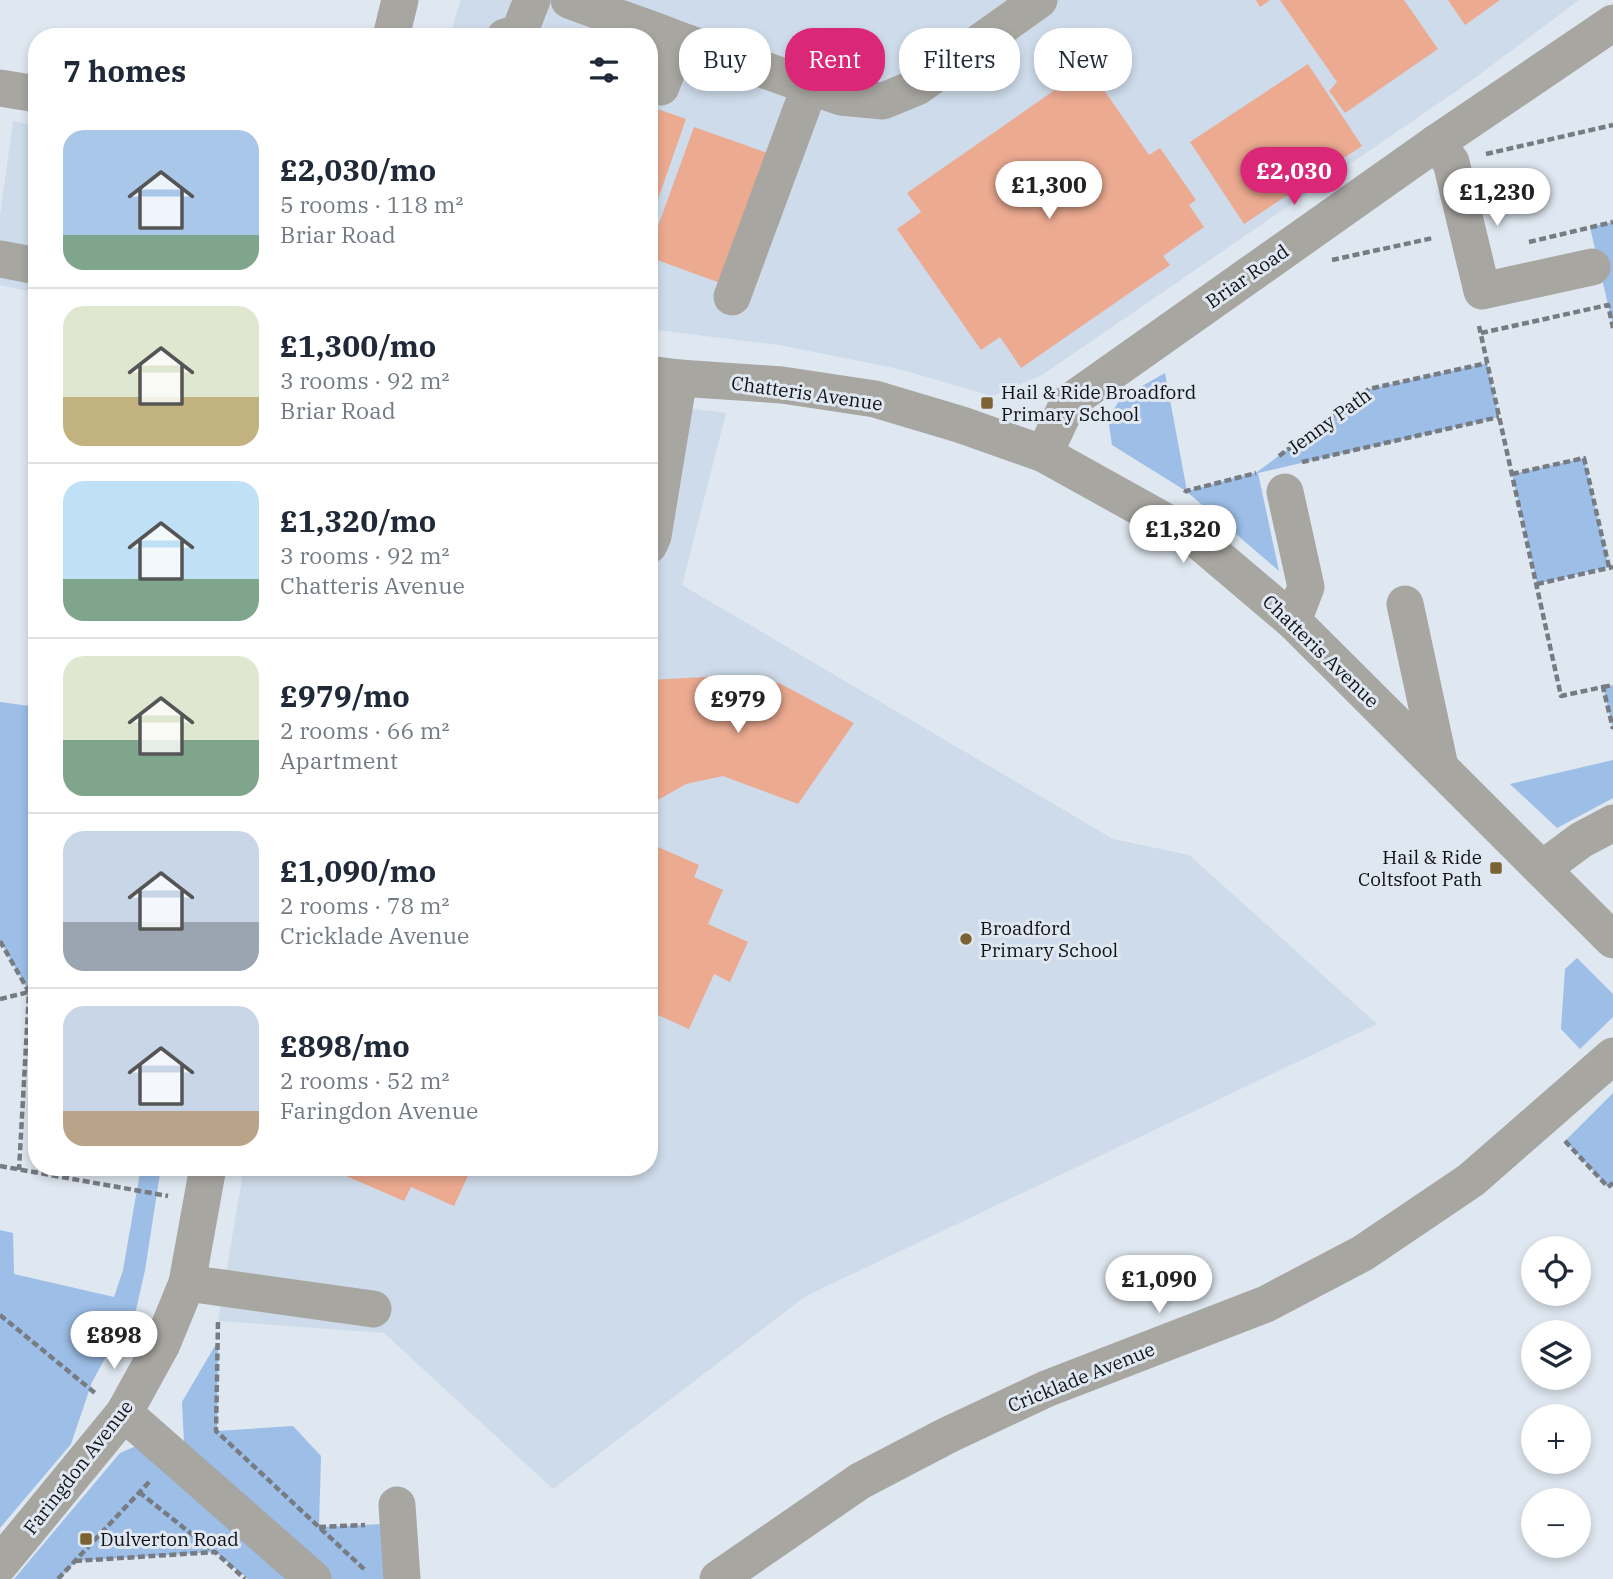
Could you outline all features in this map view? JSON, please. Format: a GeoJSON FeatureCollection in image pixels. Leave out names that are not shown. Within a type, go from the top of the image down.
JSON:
{"type":"FeatureCollection","features":[{"type":"Feature","properties":{"kind":"street"},"geometry":{"type":"LineString","coordinates":[[393,28],[400,0]]}},
{"type":"Feature","properties":{"kind":"street"},"geometry":{"type":"LineString","coordinates":[[569,0],[607,27],[665,23],[785,75]]}},
{"type":"Feature","properties":{"kind":"street"},"geometry":{"type":"LineString","coordinates":[[824,91],[841,97],[883,101],[917,87],[1039,0]]}},
{"type":"Feature","properties":{"kind":"street"},"geometry":{"type":"LineString","coordinates":[[658,86],[661,87],[665,23]]}},
{"type":"Feature","properties":{"kind":"street","name":"Briar Road"},"geometry":{"type":"LineString","coordinates":[[1044,454],[1069,403],[1443,152],[1613,23]]}},
{"type":"Feature","properties":{"kind":"street"},"geometry":{"type":"LineString","coordinates":[[0,88],[28,93]]}},
{"type":"Feature","properties":{"kind":"street"},"geometry":{"type":"LineString","coordinates":[[732,297],[808,91]]}},
{"type":"Feature","properties":{"kind":"street"},"geometry":{"type":"LineString","coordinates":[[1443,152],[1468,230],[1482,291],[1592,267]]}},
{"type":"Feature","properties":{"kind":"street"},"geometry":{"type":"LineString","coordinates":[[0,259],[28,264]]}},
{"type":"Feature","properties":{"kind":"street"},"geometry":{"type":"LineString","coordinates":[[658,463],[664,376]]}},
{"type":"Feature","properties":{"kind":"street","name":"Chatteris Avenue"},"geometry":{"type":"LineString","coordinates":[[664,376],[782,385],[875,399],[962,425],[1044,454],[1195,538],[1293,621],[1613,940]]}},
{"type":"Feature","properties":{"kind":"street"},"geometry":{"type":"LineString","coordinates":[[1274,475],[1306,587],[1293,621]]}},
{"type":"Feature","properties":{"kind":"street"},"geometry":{"type":"LineString","coordinates":[[1405,604],[1440,767]]}},
{"type":"Feature","properties":{"kind":"street"},"geometry":{"type":"LineString","coordinates":[[1542,869],[1581,840],[1613,823]]}},
{"type":"Feature","properties":{"kind":"street","name":"Cricklade Avenue"},"geometry":{"type":"LineString","coordinates":[[718,1579],[860,1480],[948,1435],[1046,1390],[1266,1304],[1363,1253],[1471,1180],[1613,1056]]}},
{"type":"Feature","properties":{"kind":"street","name":"Faringdon Avenue"},"geometry":{"type":"LineString","coordinates":[[0,1564],[124,1413],[162,1344],[187,1283],[205,1184]]}},
{"type":"Feature","properties":{"kind":"street"},"geometry":{"type":"LineString","coordinates":[[187,1283],[373,1309]]}},
{"type":"Feature","properties":{"kind":"street"},"geometry":{"type":"LineString","coordinates":[[124,1413],[313,1579]]}},
{"type":"Feature","properties":{"kind":"street"},"geometry":{"type":"LineString","coordinates":[[385,1575],[397,1514]]}},
{"type":"Feature","properties":{"kind":"path"},"geometry":{"type":"LineString","coordinates":[[1443,152],[1613,125]]}},
{"type":"Feature","properties":{"kind":"path"},"geometry":{"type":"LineString","coordinates":[[1525,243],[1613,222]]}},
{"type":"Feature","properties":{"kind":"path"},"geometry":{"type":"LineString","coordinates":[[1319,263],[1468,230]]}},
{"type":"Feature","properties":{"kind":"path"},"geometry":{"type":"LineString","coordinates":[[1482,291],[1473,300],[1561,696],[1613,685]]}},
{"type":"Feature","properties":{"kind":"path"},"geometry":{"type":"LineString","coordinates":[[1481,333],[1608,305],[1613,327]]}},
{"type":"Feature","properties":{"kind":"path","name":"Jenny Path"},"geometry":{"type":"LineString","coordinates":[[1274,475],[1369,388],[1487,363]]}},
{"type":"Feature","properties":{"kind":"path","name":"Jenny Path"},"geometry":{"type":"LineString","coordinates":[[1274,475],[1499,417]]}},
{"type":"Feature","properties":{"kind":"path"},"geometry":{"type":"LineString","coordinates":[[1512,474],[1584,458],[1611,567],[1537,584]]}},
{"type":"Feature","properties":{"kind":"path"},"geometry":{"type":"LineString","coordinates":[[1164,521],[1186,491],[1274,475]]}},
{"type":"Feature","properties":{"kind":"path"},"geometry":{"type":"LineString","coordinates":[[1603,687],[1613,729]]}},
{"type":"Feature","properties":{"kind":"path"},"geometry":{"type":"LineString","coordinates":[[0,941],[28,990]]}},
{"type":"Feature","properties":{"kind":"path"},"geometry":{"type":"LineString","coordinates":[[0,999],[28,992]]}},
{"type":"Feature","properties":{"kind":"path"},"geometry":{"type":"LineString","coordinates":[[19,1170],[28,1010]]}},
{"type":"Feature","properties":{"kind":"path"},"geometry":{"type":"LineString","coordinates":[[1543,1118],[1608,1187],[1613,1183]]}},
{"type":"Feature","properties":{"kind":"path"},"geometry":{"type":"LineString","coordinates":[[0,1166],[28,1171]]}},
{"type":"Feature","properties":{"kind":"path"},"geometry":{"type":"LineString","coordinates":[[99,1176],[205,1184]]}},
{"type":"Feature","properties":{"kind":"path"},"geometry":{"type":"LineString","coordinates":[[0,1315],[113,1408],[124,1413]]}},
{"type":"Feature","properties":{"kind":"path"},"geometry":{"type":"LineString","coordinates":[[218,1321],[216,1431],[319,1527],[385,1575]]}},
{"type":"Feature","properties":{"kind":"path"},"geometry":{"type":"LineString","coordinates":[[58,1579],[173,1456]]}},
{"type":"Feature","properties":{"kind":"path"},"geometry":{"type":"LineString","coordinates":[[139,1492],[246,1579]]}},
{"type":"Feature","properties":{"kind":"path"},"geometry":{"type":"LineString","coordinates":[[319,1527],[397,1514]]}},
{"type":"Feature","properties":{"kind":"path"},"geometry":{"type":"LineString","coordinates":[[75,1561],[215,1552]]}},
{"type":"Feature","properties":{"kind":"shaded area"},"geometry":{"type":"Polygon","coordinates":[[[461,0],[1579,0],[1468,83],[1042,375],[992,396],[899,369],[779,345],[658,330],[658,28],[452,28],[461,0]]]}},
{"type":"Feature","properties":{"kind":"shaded area"},"geometry":{"type":"Polygon","coordinates":[[[13,121],[28,124],[28,291],[0,285],[0,216],[13,121]]]}},
{"type":"Feature","properties":{"kind":"shaded area"},"geometry":{"type":"Polygon","coordinates":[[[1613,222],[1613,326],[1590,227],[1613,222]]]}},
{"type":"Feature","properties":{"kind":"shaded area"},"geometry":{"type":"Polygon","coordinates":[[[1487,363],[1499,417],[1258,473],[1279,571],[1186,491],[1112,445],[1108,418],[1121,398],[1165,373],[1187,491],[1257,472],[1369,389],[1487,363]]]}},
{"type":"Feature","properties":{"kind":"shaded area","name":"Broadford Primary School"},"geometry":{"type":"Polygon","coordinates":[[[658,404],[726,413],[682,585],[1113,839],[1189,855],[1377,1024],[806,1296],[553,1489],[384,1333],[218,1321],[242,1176],[658,1176],[658,404]]]}},
{"type":"Feature","properties":{"kind":"shaded area"},"geometry":{"type":"Polygon","coordinates":[[[1584,458],[1609,567],[1537,584],[1512,474],[1584,458]]]}},
{"type":"Feature","properties":{"kind":"shaded area"},"geometry":{"type":"Polygon","coordinates":[[[1613,685],[1613,729],[1603,687],[1613,685]]]}},
{"type":"Feature","properties":{"kind":"shaded area"},"geometry":{"type":"Polygon","coordinates":[[[0,702],[28,706],[28,990],[0,941],[0,702]]]}},
{"type":"Feature","properties":{"kind":"shaded area"},"geometry":{"type":"Polygon","coordinates":[[[1613,760],[1613,798],[1557,828],[1510,784],[1613,760]]]}},
{"type":"Feature","properties":{"kind":"shaded area"},"geometry":{"type":"Polygon","coordinates":[[[1577,958],[1613,994],[1613,1017],[1580,1049],[1561,1029],[1565,969],[1577,958]]]}},
{"type":"Feature","properties":{"kind":"shaded area"},"geometry":{"type":"Polygon","coordinates":[[[1613,1093],[1613,1183],[1608,1187],[1565,1141],[1613,1093]]]}},
{"type":"Feature","properties":{"kind":"shaded area"},"geometry":{"type":"Polygon","coordinates":[[[139,1176],[160,1176],[136,1310],[118,1335],[92,1382],[71,1444],[0,1528],[0,1230],[13,1233],[14,1274],[114,1297],[123,1270],[139,1176]]]}},
{"type":"Feature","properties":{"kind":"shaded area"},"geometry":{"type":"Polygon","coordinates":[[[216,1344],[217,1431],[293,1426],[321,1456],[319,1527],[384,1524],[388,1579],[331,1579],[184,1443],[182,1402],[216,1344]]]}},
{"type":"Feature","properties":{"kind":"shaded area"},"geometry":{"type":"Polygon","coordinates":[[[141,1444],[292,1579],[248,1579],[215,1552],[76,1561],[60,1579],[14,1579],[120,1453],[141,1444]]]}},
{"type":"Feature","properties":{"kind":"building"},"geometry":{"type":"Polygon","coordinates":[[[1256,0],[1270,0],[1260,7],[1256,0]]]}},
{"type":"Feature","properties":{"kind":"building"},"geometry":{"type":"Polygon","coordinates":[[[1280,0],[1404,0],[1438,49],[1345,113],[1329,91],[1337,82],[1280,0]]]}},
{"type":"Feature","properties":{"kind":"building"},"geometry":{"type":"Polygon","coordinates":[[[1448,0],[1500,0],[1465,25],[1448,0]]]}},
{"type":"Feature","properties":{"kind":"building"},"geometry":{"type":"Polygon","coordinates":[[[1308,64],[1362,146],[1244,224],[1190,142],[1308,64]]]}},
{"type":"Feature","properties":{"kind":"building"},"geometry":{"type":"Polygon","coordinates":[[[1054,91],[1105,91],[1149,155],[1160,148],[1196,200],[1189,205],[1204,227],[1163,256],[1170,265],[1021,368],[1000,337],[981,350],[897,229],[921,212],[907,193],[1054,91]]]}},
{"type":"Feature","properties":{"kind":"building"},"geometry":{"type":"Polygon","coordinates":[[[658,109],[686,119],[658,199],[658,109]]]}},
{"type":"Feature","properties":{"kind":"building"},"geometry":{"type":"Polygon","coordinates":[[[694,127],[770,154],[723,284],[658,260],[658,226],[694,127]]]}},
{"type":"Feature","properties":{"kind":"building"},"geometry":{"type":"Polygon","coordinates":[[[724,676],[779,683],[854,723],[798,804],[723,776],[686,784],[658,800],[658,680],[724,676]]]}},
{"type":"Feature","properties":{"kind":"building"},"geometry":{"type":"Polygon","coordinates":[[[658,847],[699,865],[694,877],[723,890],[708,924],[748,942],[730,982],[714,974],[689,1029],[658,1015],[658,847]]]}},
{"type":"Feature","properties":{"kind":"building"},"geometry":{"type":"Polygon","coordinates":[[[346,1176],[468,1176],[454,1206],[411,1187],[404,1201],[346,1176]]]}},
{"type":"Feature","properties":{"kind":"place","name":"Hail & Ride Broadford Primary School"},"geometry":{"type":"Point","coordinates":[987,403]}},
{"type":"Feature","properties":{"kind":"place","name":"Hail & Ride Coltsfoot Path"},"geometry":{"type":"Point","coordinates":[1496,868]}},
{"type":"Feature","properties":{"kind":"place","name":"Broadford Primary School"},"geometry":{"type":"Point","coordinates":[966,939]}},
{"type":"Feature","properties":{"kind":"place","name":"Dulverton Road"},"geometry":{"type":"Point","coordinates":[86,1539]}}]}
